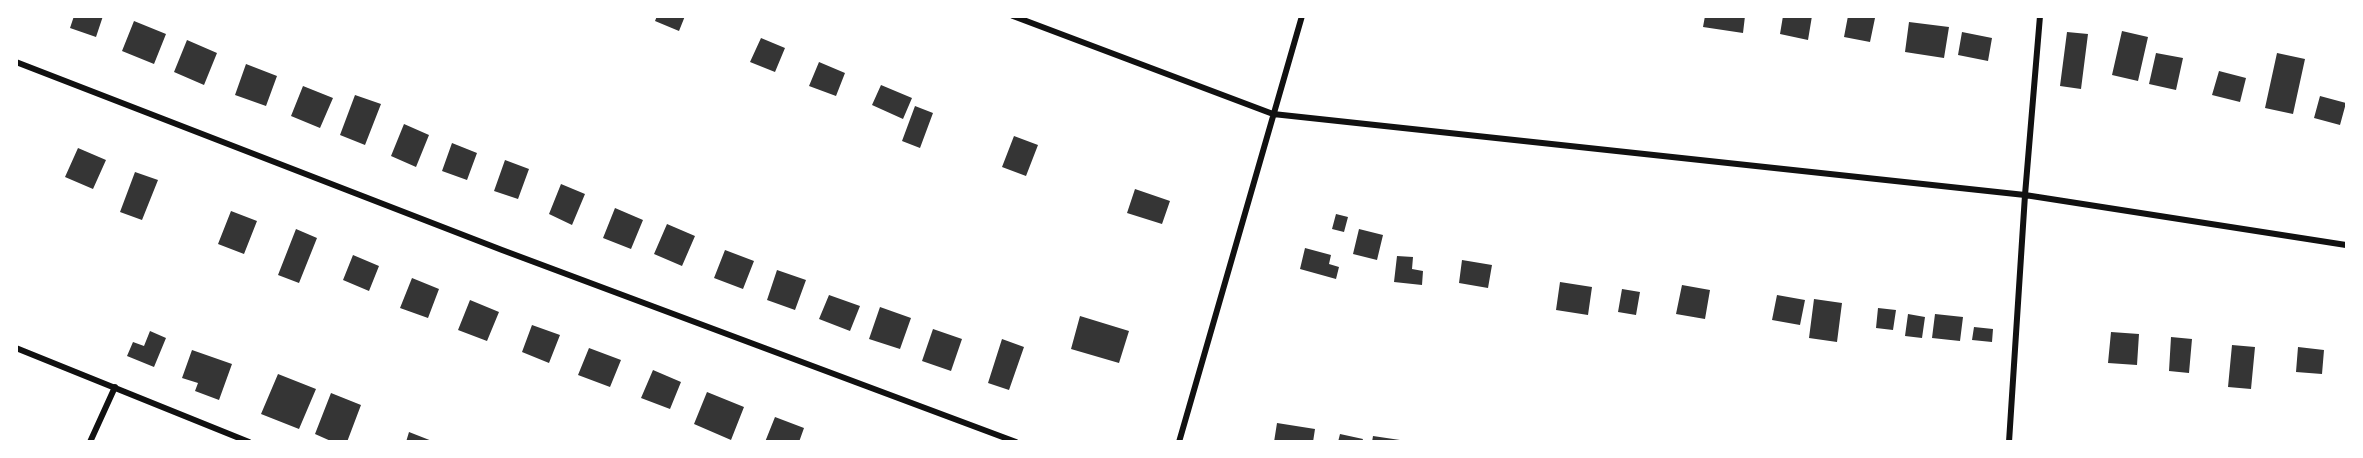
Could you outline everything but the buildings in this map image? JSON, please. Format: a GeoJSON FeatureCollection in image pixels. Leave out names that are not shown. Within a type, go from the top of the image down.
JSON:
{"type":"FeatureCollection","features":[{"type":"Feature","properties":{"kind":"street"},"geometry":{"type":"LineString","coordinates":[[1013,16],[1272,114],[2025,195],[2346,245]]}},
{"type":"Feature","properties":{"kind":"street"},"geometry":{"type":"LineString","coordinates":[[1179,441],[1302,16]]}},
{"type":"Feature","properties":{"kind":"street"},"geometry":{"type":"LineString","coordinates":[[2009,441],[2025,195],[2040,16]]}},
{"type":"Feature","properties":{"kind":"street"},"geometry":{"type":"LineString","coordinates":[[16,62],[502,250],[1016,441]]}},
{"type":"Feature","properties":{"kind":"street"},"geometry":{"type":"LineString","coordinates":[[16,348],[249,441]]}},
{"type":"Feature","properties":{"kind":"street"},"geometry":{"type":"LineString","coordinates":[[90,441],[115,387]]}}]}
